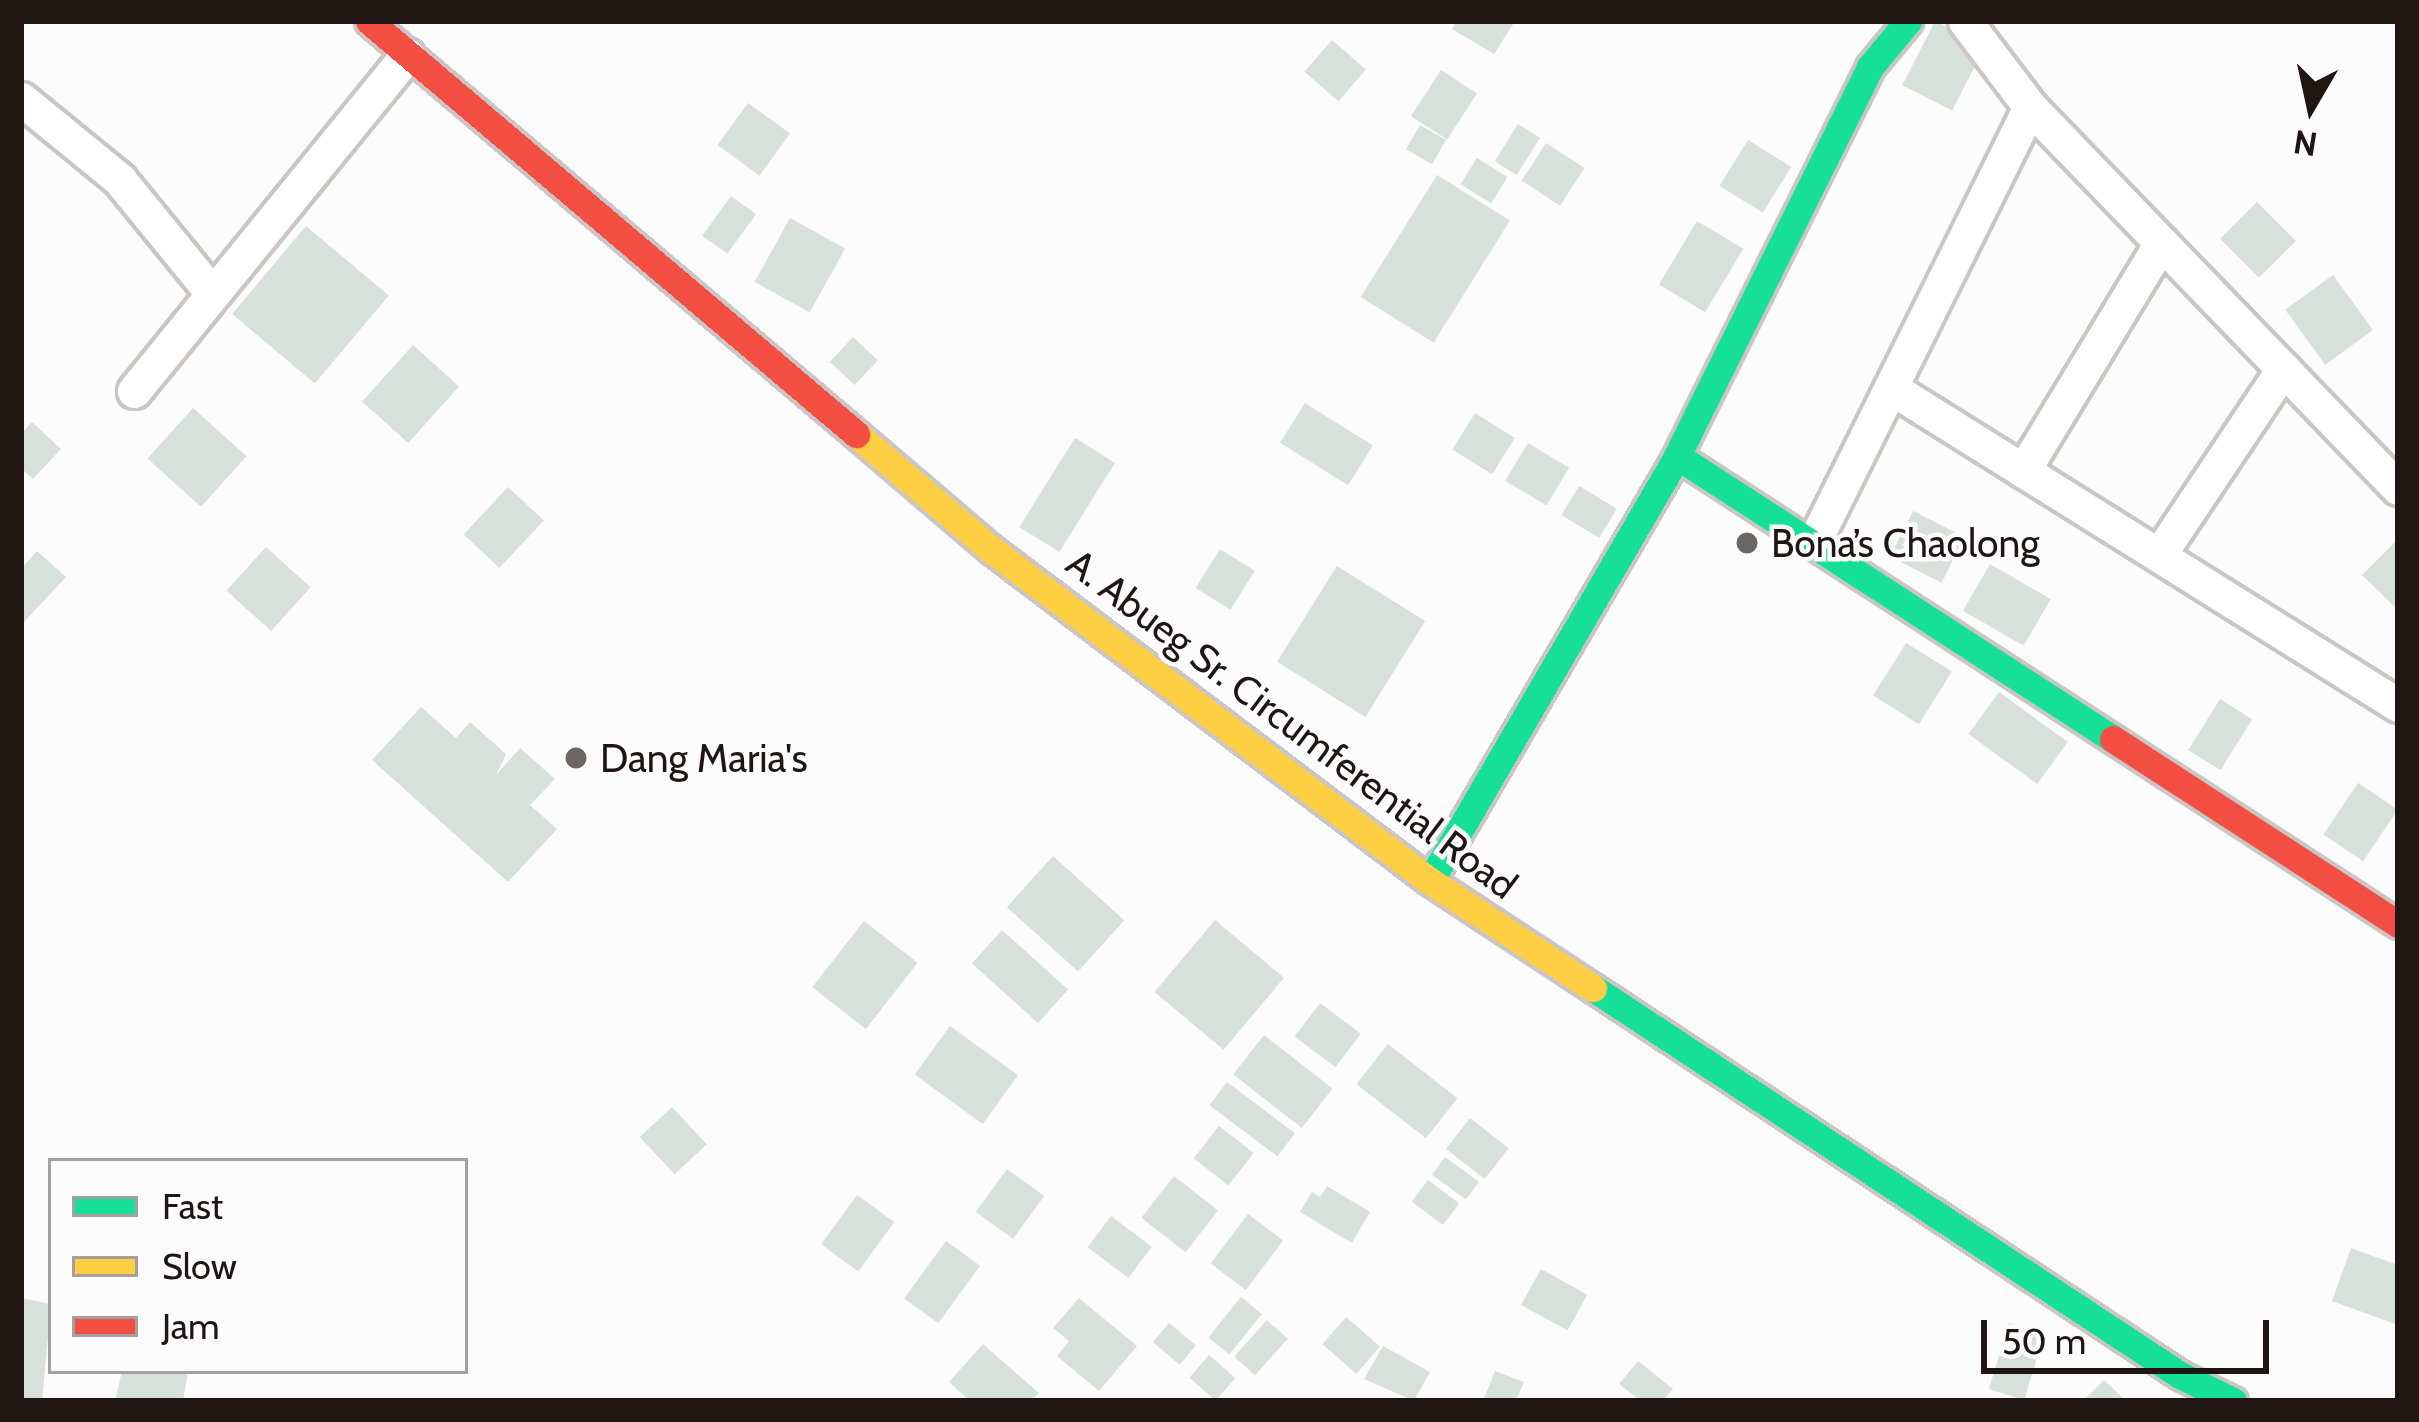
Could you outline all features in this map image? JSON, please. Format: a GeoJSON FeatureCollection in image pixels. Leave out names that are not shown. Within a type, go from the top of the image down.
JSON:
{"type":"FeatureCollection","features":[{"type":"Feature","properties":{"kind":"street","name":"A. Abueg Sr. Circumferential Road"},"geometry":{"type":"LineString","coordinates":[[369,21],[992,550],[1430,881],[2180,1375],[2234,1401]]}},
{"type":"Feature","properties":{"kind":"street"},"geometry":{"type":"LineString","coordinates":[[1430,881],[1677,456],[1870,67],[1908,21]]}},
{"type":"Feature","properties":{"kind":"street"},"geometry":{"type":"LineString","coordinates":[[1965,21],[2030,107],[2398,488]]}},
{"type":"Feature","properties":{"kind":"street"},"geometry":{"type":"LineString","coordinates":[[134,391],[407,55]]}},
{"type":"Feature","properties":{"kind":"street"},"geometry":{"type":"LineString","coordinates":[[21,100],[119,178],[212,293]]}},
{"type":"Feature","properties":{"kind":"street"},"geometry":{"type":"LineString","coordinates":[[1816,538],[2030,107]]}},
{"type":"Feature","properties":{"kind":"street"},"geometry":{"type":"LineString","coordinates":[[2023,471],[2161,243]]}},
{"type":"Feature","properties":{"kind":"street"},"geometry":{"type":"LineString","coordinates":[[2159,555],[2283,369]]}},
{"type":"Feature","properties":{"kind":"street"},"geometry":{"type":"LineString","coordinates":[[1891,388],[2398,705]]}},
{"type":"Feature","properties":{"kind":"street"},"geometry":{"type":"LineString","coordinates":[[1677,456],[1816,538],[2398,924]]}},
{"type":"Feature","properties":{"kind":"building"},"geometry":{"type":"Polygon","coordinates":[[[1457,21],[1515,21],[1494,54],[1452,29],[1457,21]]]}},
{"type":"Feature","properties":{"kind":"building"},"geometry":{"type":"Polygon","coordinates":[[[1935,21],[1985,46],[1952,111],[1902,85],[1935,21]]]}},
{"type":"Feature","properties":{"kind":"building"},"geometry":{"type":"Polygon","coordinates":[[[1332,40],[1366,70],[1338,101],[1304,72],[1332,40]]]}},
{"type":"Feature","properties":{"kind":"building"},"geometry":{"type":"Polygon","coordinates":[[[1441,70],[1477,93],[1447,140],[1411,116],[1441,70]]]}},
{"type":"Feature","properties":{"kind":"building"},"geometry":{"type":"Polygon","coordinates":[[[748,103],[790,134],[760,176],[717,145],[748,103]]]}},
{"type":"Feature","properties":{"kind":"building"},"geometry":{"type":"Polygon","coordinates":[[[1518,124],[1540,138],[1517,175],[1495,161],[1518,124]]]}},
{"type":"Feature","properties":{"kind":"building"},"geometry":{"type":"Polygon","coordinates":[[[1420,125],[1446,140],[1432,164],[1406,149],[1420,125]]]}},
{"type":"Feature","properties":{"kind":"building"},"geometry":{"type":"Polygon","coordinates":[[[1748,140],[1791,167],[1763,213],[1719,186],[1748,140]]]}},
{"type":"Feature","properties":{"kind":"building"},"geometry":{"type":"Polygon","coordinates":[[[1546,143],[1585,168],[1560,206],[1521,181],[1546,143]]]}},
{"type":"Feature","properties":{"kind":"building"},"geometry":{"type":"Polygon","coordinates":[[[1477,158],[1508,177],[1491,203],[1461,184],[1477,158]]]}},
{"type":"Feature","properties":{"kind":"building"},"geometry":{"type":"Polygon","coordinates":[[[1437,175],[1510,221],[1434,343],[1361,297],[1437,175]]]}},
{"type":"Feature","properties":{"kind":"building"},"geometry":{"type":"Polygon","coordinates":[[[731,196],[756,214],[727,254],[702,236],[731,196]]]}},
{"type":"Feature","properties":{"kind":"building"},"geometry":{"type":"Polygon","coordinates":[[[2257,202],[2296,241],[2259,278],[2220,239],[2257,202]]]}},
{"type":"Feature","properties":{"kind":"building"},"geometry":{"type":"Polygon","coordinates":[[[790,218],[845,249],[810,312],[755,282],[790,218]]]}},
{"type":"Feature","properties":{"kind":"building"},"geometry":{"type":"Polygon","coordinates":[[[1697,221],[1743,249],[1705,312],[1659,284],[1697,221]]]}},
{"type":"Feature","properties":{"kind":"building"},"geometry":{"type":"Polygon","coordinates":[[[306,226],[389,295],[315,384],[232,314],[306,226]]]}},
{"type":"Feature","properties":{"kind":"building"},"geometry":{"type":"Polygon","coordinates":[[[2333,275],[2373,330],[2325,365],[2285,310],[2333,275]]]}},
{"type":"Feature","properties":{"kind":"building"},"geometry":{"type":"Polygon","coordinates":[[[853,337],[878,360],[855,385],[830,362],[853,337]]]}},
{"type":"Feature","properties":{"kind":"building"},"geometry":{"type":"Polygon","coordinates":[[[413,345],[459,386],[408,443],[362,401],[413,345]]]}},
{"type":"Feature","properties":{"kind":"building"},"geometry":{"type":"Polygon","coordinates":[[[1305,403],[1373,445],[1348,485],[1280,443],[1305,403]]]}},
{"type":"Feature","properties":{"kind":"building"},"geometry":{"type":"Polygon","coordinates":[[[193,408],[247,456],[201,507],[147,459],[193,408]]]}},
{"type":"Feature","properties":{"kind":"building"},"geometry":{"type":"Polygon","coordinates":[[[1475,413],[1515,438],[1492,474],[1452,449],[1475,413]]]}},
{"type":"Feature","properties":{"kind":"building"},"geometry":{"type":"Polygon","coordinates":[[[32,422],[61,449],[33,479],[21,468],[21,434],[32,422]]]}},
{"type":"Feature","properties":{"kind":"building"},"geometry":{"type":"Polygon","coordinates":[[[1075,438],[1115,463],[1059,552],[1019,527],[1075,438]]]}},
{"type":"Feature","properties":{"kind":"building"},"geometry":{"type":"Polygon","coordinates":[[[1528,443],[1569,468],[1546,505],[1505,481],[1528,443]]]}},
{"type":"Feature","properties":{"kind":"building"},"geometry":{"type":"Polygon","coordinates":[[[1579,486],[1617,509],[1599,538],[1561,515],[1579,486]]]}},
{"type":"Feature","properties":{"kind":"building"},"geometry":{"type":"Polygon","coordinates":[[[508,487],[544,520],[500,568],[464,535],[508,487]]]}},
{"type":"Feature","properties":{"kind":"building"},"geometry":{"type":"Polygon","coordinates":[[[1913,511],[1965,537],[1942,583],[1890,556],[1913,511]]]}},
{"type":"Feature","properties":{"kind":"building"},"geometry":{"type":"Polygon","coordinates":[[[2398,539],[2398,610],[2362,575],[2398,539]]]}},
{"type":"Feature","properties":{"kind":"building"},"geometry":{"type":"Polygon","coordinates":[[[266,547],[311,587],[271,631],[227,591],[266,547]]]}},
{"type":"Feature","properties":{"kind":"building"},"geometry":{"type":"Polygon","coordinates":[[[1220,549],[1255,571],[1230,610],[1196,588],[1220,549]]]}},
{"type":"Feature","properties":{"kind":"building"},"geometry":{"type":"Polygon","coordinates":[[[37,551],[66,577],[23,623],[21,569],[37,551]]]}},
{"type":"Feature","properties":{"kind":"building"},"geometry":{"type":"Polygon","coordinates":[[[1990,564],[2051,599],[2024,646],[1963,611],[1990,564]]]}},
{"type":"Feature","properties":{"kind":"building"},"geometry":{"type":"Polygon","coordinates":[[[1337,566],[1425,621],[1365,717],[1277,662],[1337,566]]]}},
{"type":"Feature","properties":{"kind":"building"},"geometry":{"type":"Polygon","coordinates":[[[1906,643],[1952,672],[1919,724],[1873,696],[1906,643]]]}},
{"type":"Feature","properties":{"kind":"building"},"geometry":{"type":"Polygon","coordinates":[[[1999,692],[2068,742],[2037,784],[1968,734],[1999,692]]]}},
{"type":"Feature","properties":{"kind":"building"},"geometry":{"type":"Polygon","coordinates":[[[2220,699],[2252,719],[2220,770],[2188,750],[2220,699]]]}},
{"type":"Feature","properties":{"kind":"building"},"geometry":{"type":"Polygon","coordinates":[[[421,707],[456,738],[470,722],[506,754],[496,775],[520,748],[555,779],[530,805],[557,829],[508,882],[372,760],[421,707]]]}},
{"type":"Feature","properties":{"kind":"building"},"geometry":{"type":"Polygon","coordinates":[[[2358,783],[2398,810],[2363,861],[2323,834],[2358,783]]]}},
{"type":"Feature","properties":{"kind":"building"},"geometry":{"type":"Polygon","coordinates":[[[1053,856],[1124,920],[1078,972],[1007,907],[1053,856]]]}},
{"type":"Feature","properties":{"kind":"building"},"geometry":{"type":"Polygon","coordinates":[[[1215,920],[1284,978],[1224,1050],[1155,992],[1215,920]]]}},
{"type":"Feature","properties":{"kind":"building"},"geometry":{"type":"Polygon","coordinates":[[[864,921],[918,963],[866,1029],[812,987],[864,921]]]}},
{"type":"Feature","properties":{"kind":"building"},"geometry":{"type":"Polygon","coordinates":[[[1002,930],[1068,990],[1038,1023],[972,963],[1002,930]]]}},
{"type":"Feature","properties":{"kind":"building"},"geometry":{"type":"Polygon","coordinates":[[[1320,1003],[1361,1034],[1335,1067],[1295,1037],[1320,1003]]]}},
{"type":"Feature","properties":{"kind":"building"},"geometry":{"type":"Polygon","coordinates":[[[950,1026],[1018,1075],[983,1124],[915,1075],[950,1026]]]}},
{"type":"Feature","properties":{"kind":"building"},"geometry":{"type":"Polygon","coordinates":[[[1264,1035],[1333,1089],[1302,1128],[1233,1074],[1264,1035]]]}},
{"type":"Feature","properties":{"kind":"building"},"geometry":{"type":"Polygon","coordinates":[[[1388,1044],[1457,1098],[1426,1138],[1357,1084],[1388,1044]]]}},
{"type":"Feature","properties":{"kind":"building"},"geometry":{"type":"Polygon","coordinates":[[[1227,1082],[1295,1133],[1277,1156],[1210,1105],[1227,1082]]]}},
{"type":"Feature","properties":{"kind":"building"},"geometry":{"type":"Polygon","coordinates":[[[672,1107],[707,1144],[675,1174],[640,1137],[672,1107]]]}},
{"type":"Feature","properties":{"kind":"building"},"geometry":{"type":"Polygon","coordinates":[[[1470,1118],[1509,1148],[1485,1179],[1446,1149],[1470,1118]]]}},
{"type":"Feature","properties":{"kind":"building"},"geometry":{"type":"Polygon","coordinates":[[[1219,1126],[1254,1153],[1228,1185],[1194,1158],[1219,1126]]]}},
{"type":"Feature","properties":{"kind":"building"},"geometry":{"type":"Polygon","coordinates":[[[1445,1157],[1479,1182],[1466,1199],[1432,1175],[1445,1157]]]}},
{"type":"Feature","properties":{"kind":"building"},"geometry":{"type":"Polygon","coordinates":[[[1007,1169],[1044,1196],[1013,1239],[976,1212],[1007,1169]]]}},
{"type":"Feature","properties":{"kind":"building"},"geometry":{"type":"Polygon","coordinates":[[[1174,1176],[1218,1210],[1185,1252],[1141,1218],[1174,1176]]]}},
{"type":"Feature","properties":{"kind":"building"},"geometry":{"type":"Polygon","coordinates":[[[1428,1180],[1459,1203],[1443,1225],[1412,1202],[1428,1180]]]}},
{"type":"Feature","properties":{"kind":"building"},"geometry":{"type":"Polygon","coordinates":[[[1327,1186],[1370,1212],[1352,1243],[1300,1212],[1312,1192],[1320,1197],[1327,1186]]]}},
{"type":"Feature","properties":{"kind":"building"},"geometry":{"type":"Polygon","coordinates":[[[857,1195],[894,1222],[858,1271],[821,1244],[857,1195]]]}},
{"type":"Feature","properties":{"kind":"building"},"geometry":{"type":"Polygon","coordinates":[[[1248,1214],[1283,1240],[1246,1290],[1211,1264],[1248,1214]]]}},
{"type":"Feature","properties":{"kind":"building"},"geometry":{"type":"Polygon","coordinates":[[[1111,1216],[1152,1247],[1128,1278],[1088,1247],[1111,1216]]]}},
{"type":"Feature","properties":{"kind":"building"},"geometry":{"type":"Polygon","coordinates":[[[946,1241],[980,1266],[938,1323],[904,1298],[946,1241]]]}},
{"type":"Feature","properties":{"kind":"building"},"geometry":{"type":"Polygon","coordinates":[[[2351,1248],[2398,1265],[2398,1325],[2332,1301],[2351,1248]]]}},
{"type":"Feature","properties":{"kind":"building"},"geometry":{"type":"Polygon","coordinates":[[[1541,1269],[1587,1295],[1567,1331],[1521,1305],[1541,1269]]]}},
{"type":"Feature","properties":{"kind":"building"},"geometry":{"type":"Polygon","coordinates":[[[1241,1297],[1262,1314],[1229,1354],[1208,1337],[1241,1297]]]}},
{"type":"Feature","properties":{"kind":"building"},"geometry":{"type":"Polygon","coordinates":[[[21,1298],[48,1303],[48,1336],[42,1401],[21,1401],[21,1298]]]}},
{"type":"Feature","properties":{"kind":"building"},"geometry":{"type":"Polygon","coordinates":[[[1079,1298],[1137,1346],[1099,1391],[1057,1356],[1069,1341],[1053,1328],[1079,1298]]]}},
{"type":"Feature","properties":{"kind":"building"},"geometry":{"type":"Polygon","coordinates":[[[1346,1317],[1380,1347],[1356,1374],[1322,1344],[1346,1317]]]}},
{"type":"Feature","properties":{"kind":"building"},"geometry":{"type":"Polygon","coordinates":[[[1267,1320],[1288,1339],[1255,1375],[1234,1356],[1267,1320]]]}},
{"type":"Feature","properties":{"kind":"building"},"geometry":{"type":"Polygon","coordinates":[[[1169,1323],[1196,1345],[1180,1365],[1153,1342],[1169,1323]]]}},
{"type":"Feature","properties":{"kind":"building"},"geometry":{"type":"Polygon","coordinates":[[[2009,1323],[2044,1334],[2024,1400],[1989,1389],[2009,1323]]]}},
{"type":"Feature","properties":{"kind":"building"},"geometry":{"type":"Polygon","coordinates":[[[983,1344],[1039,1393],[1031,1401],[970,1401],[949,1382],[983,1344]]]}},
{"type":"Feature","properties":{"kind":"building"},"geometry":{"type":"Polygon","coordinates":[[[1383,1346],[1430,1372],[1414,1401],[1364,1379],[1383,1346]]]}},
{"type":"Feature","properties":{"kind":"building"},"geometry":{"type":"Polygon","coordinates":[[[1209,1355],[1235,1378],[1216,1401],[1189,1378],[1209,1355]]]}},
{"type":"Feature","properties":{"kind":"building"},"geometry":{"type":"Polygon","coordinates":[[[1638,1361],[1673,1389],[1663,1401],[1641,1401],[1619,1384],[1638,1361]]]}},
{"type":"Feature","properties":{"kind":"building"},"geometry":{"type":"Polygon","coordinates":[[[1495,1371],[1524,1382],[1516,1401],[1483,1401],[1495,1371]]]}},
{"type":"Feature","properties":{"kind":"building"},"geometry":{"type":"Polygon","coordinates":[[[121,1374],[188,1374],[183,1401],[115,1401],[121,1374]]]}},
{"type":"Feature","properties":{"kind":"building"},"geometry":{"type":"Polygon","coordinates":[[[2104,1380],[2126,1401],[2083,1401],[2104,1380]]]}},
{"type":"Feature","properties":{"kind":"traffic: fast"},"geometry":{"type":"LineString","coordinates":[[1430,881],[1677,456],[1870,67],[1908,21]]}},
{"type":"Feature","properties":{"kind":"traffic: fast"},"geometry":{"type":"LineString","coordinates":[[1677,456],[2113,739]]}},
{"type":"Feature","properties":{"kind":"traffic: fast"},"geometry":{"type":"LineString","coordinates":[[1593,988],[2180,1375],[2233,1401]]}},
{"type":"Feature","properties":{"kind":"traffic: slow"},"geometry":{"type":"LineString","coordinates":[[856,434],[992,550],[1430,881],[1593,988]]}},
{"type":"Feature","properties":{"kind":"traffic: jam"},"geometry":{"type":"LineString","coordinates":[[369,21],[856,434]]}},
{"type":"Feature","properties":{"kind":"traffic: jam"},"geometry":{"type":"LineString","coordinates":[[2113,739],[2398,924]]}},
{"type":"Feature","properties":{"kind":"place","name":"Bona’s Chaolong"},"geometry":{"type":"Point","coordinates":[1747,543]}},
{"type":"Feature","properties":{"kind":"place","name":"Dang Maria's"},"geometry":{"type":"Point","coordinates":[576,758]}}]}
